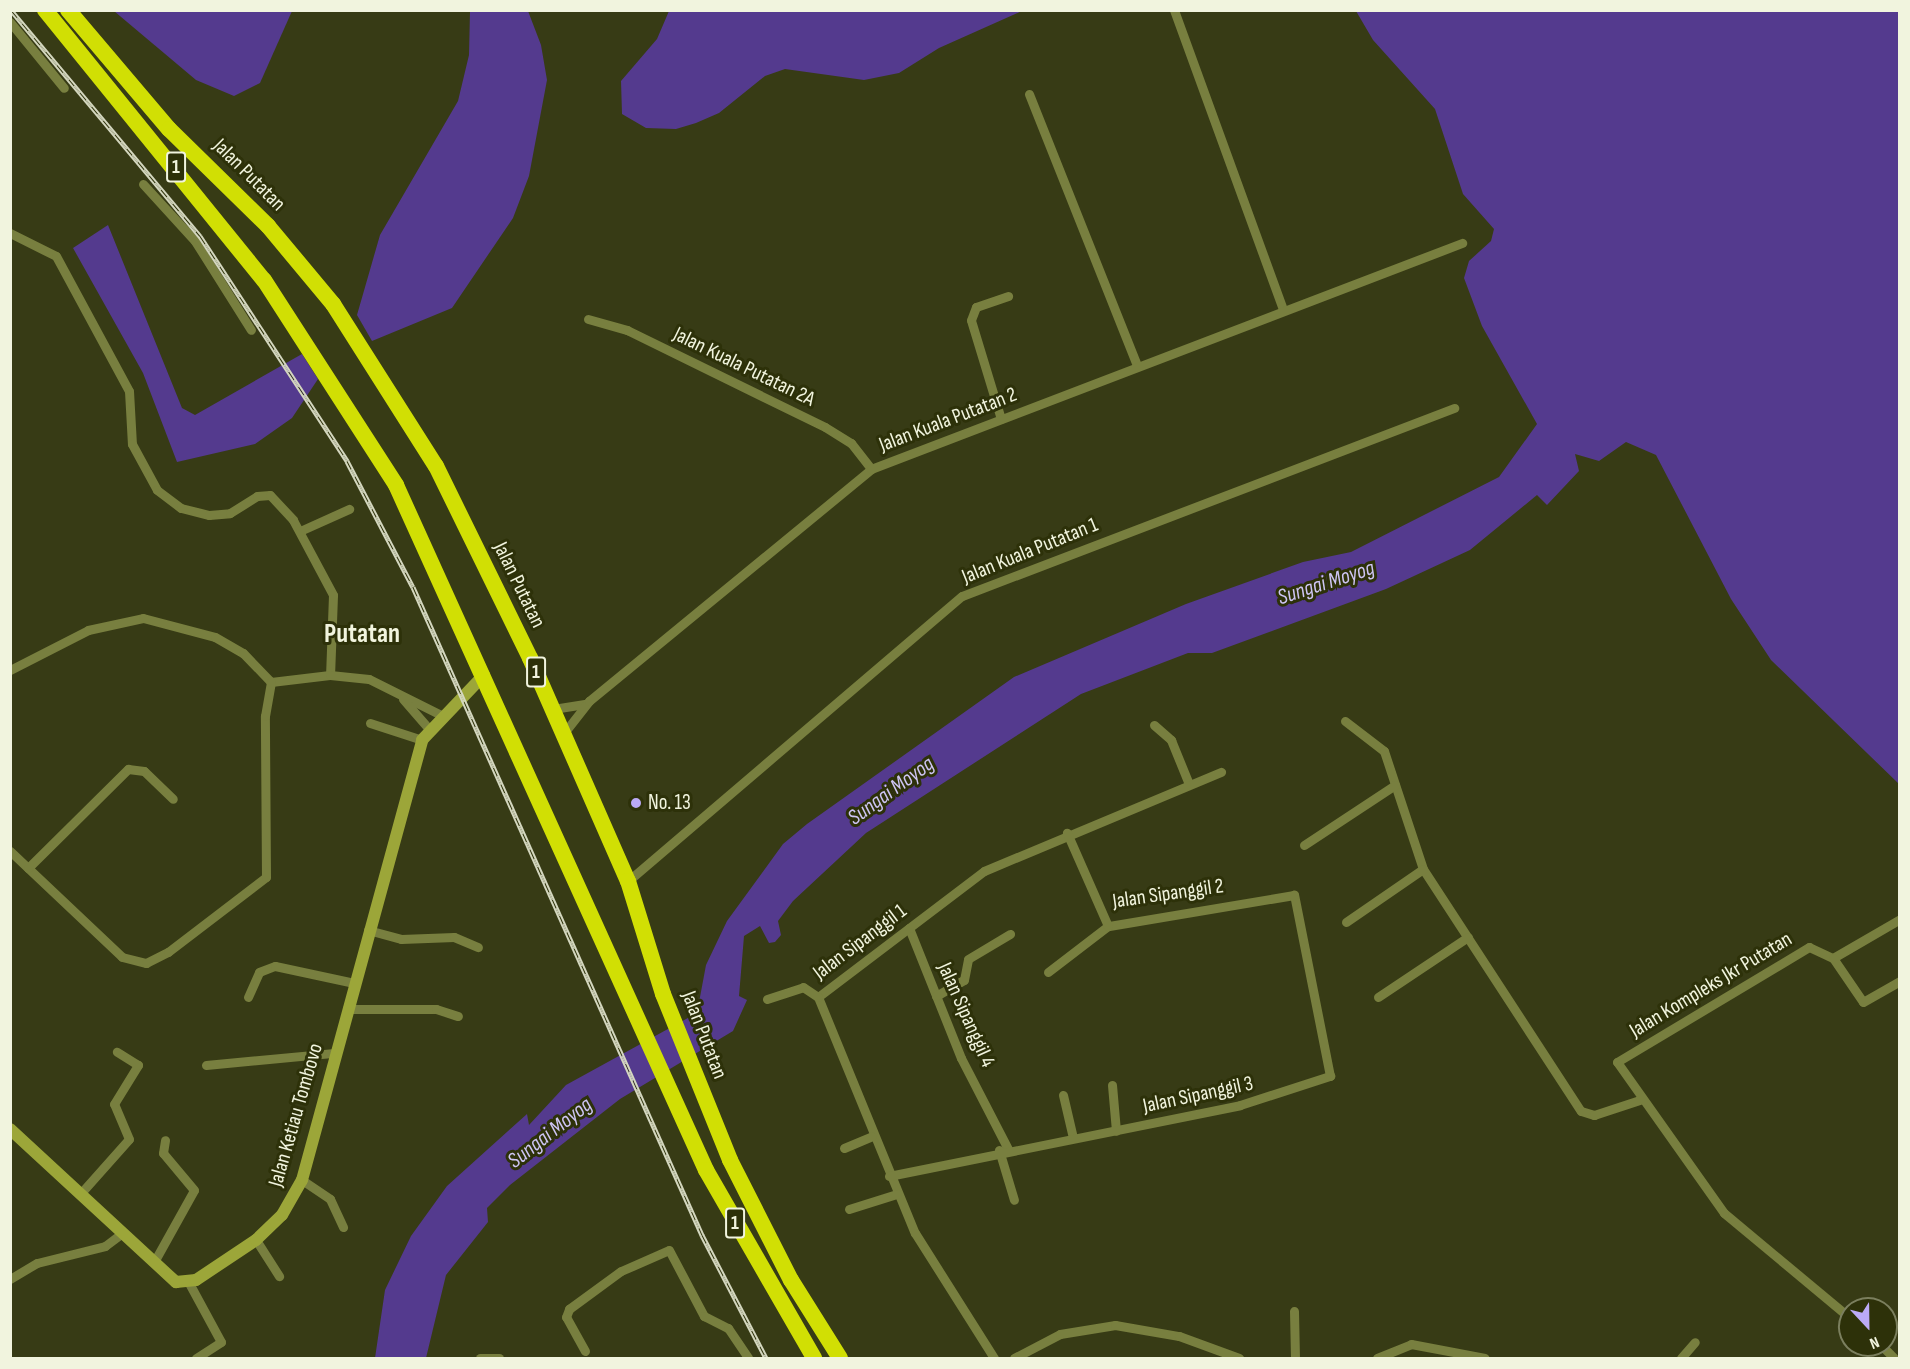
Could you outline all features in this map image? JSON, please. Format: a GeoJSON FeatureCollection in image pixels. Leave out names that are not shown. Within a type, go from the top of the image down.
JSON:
{"type":"FeatureCollection","features":[{"type":"Feature","properties":{"kind":"highway","name":"1"},"geometry":{"type":"LineString","coordinates":[[45,10],[114,91],[299,330],[396,485],[668,1081],[752,1256],[814,1359]]}},
{"type":"Feature","properties":{"kind":"highway","name":"Jalan Putatan"},"geometry":{"type":"LineString","coordinates":[[68,10],[169,129],[268,226],[333,304],[446,485],[553,709],[628,881],[663,994],[693,1072],[773,1247],[840,1359]]}},
{"type":"Feature","properties":{"kind":"highway"},"geometry":{"type":"LineString","coordinates":[[114,91],[110,78],[117,65]]}},
{"type":"Feature","properties":{"kind":"street"},"geometry":{"type":"LineString","coordinates":[[1174,10],[1283,310]]}},
{"type":"Feature","properties":{"kind":"street"},"geometry":{"type":"LineString","coordinates":[[10,22],[64,88]]}},
{"type":"Feature","properties":{"kind":"street"},"geometry":{"type":"LineString","coordinates":[[1029,94],[1137,366]]}},
{"type":"Feature","properties":{"kind":"street"},"geometry":{"type":"LineString","coordinates":[[143,184],[195,241],[251,330]]}},
{"type":"Feature","properties":{"kind":"street"},"geometry":{"type":"LineString","coordinates":[[10,233],[56,256],[129,391],[132,444],[157,490],[181,508],[209,515],[230,513],[257,496],[270,495],[300,531],[333,595],[330,675]]}},
{"type":"Feature","properties":{"kind":"street","name":"Jalan Kuala Putatan 2"},"geometry":{"type":"LineString","coordinates":[[564,733],[585,704],[871,469],[1349,284],[1462,243]]}},
{"type":"Feature","properties":{"kind":"street"},"geometry":{"type":"LineString","coordinates":[[1001,419],[971,320],[976,307],[1008,296]]}},
{"type":"Feature","properties":{"kind":"street","name":"Jalan Kuala Putatan 2A"},"geometry":{"type":"LineString","coordinates":[[588,319],[627,330],[825,427],[851,443],[871,469]]}},
{"type":"Feature","properties":{"kind":"street","name":"Jalan Kuala Putatan 1"},"geometry":{"type":"LineString","coordinates":[[628,881],[652,856],[962,596],[1455,408]]}},
{"type":"Feature","properties":{"kind":"street"},"geometry":{"type":"LineString","coordinates":[[300,531],[349,509]]}},
{"type":"Feature","properties":{"kind":"street"},"geometry":{"type":"LineString","coordinates":[[10,670],[88,630],[143,618],[216,637],[243,653],[271,682]]}},
{"type":"Feature","properties":{"kind":"street"},"geometry":{"type":"LineString","coordinates":[[271,682],[330,675],[369,679],[441,715]]}},
{"type":"Feature","properties":{"kind":"street","name":"Jalan Ketiau Tombovo"},"geometry":{"type":"LineString","coordinates":[[189,1283],[256,1240],[286,1209],[302,1180],[368,930],[426,735],[441,715],[464,698],[484,675]]}},
{"type":"Feature","properties":{"kind":"street"},"geometry":{"type":"LineString","coordinates":[[10,851],[122,957],[146,963],[258,886],[269,868],[265,716],[271,682]]}},
{"type":"Feature","properties":{"kind":"street"},"geometry":{"type":"LineString","coordinates":[[401,696],[426,735]]}},
{"type":"Feature","properties":{"kind":"street"},"geometry":{"type":"LineString","coordinates":[[464,698],[495,700]]}},
{"type":"Feature","properties":{"kind":"street"},"geometry":{"type":"LineString","coordinates":[[553,709],[585,704]]}},
{"type":"Feature","properties":{"kind":"street"},"geometry":{"type":"LineString","coordinates":[[1345,721],[1383,751],[1423,869],[1581,1111],[1594,1116],[1640,1100],[1725,1213],[1838,1308]]}},
{"type":"Feature","properties":{"kind":"street"},"geometry":{"type":"LineString","coordinates":[[370,723],[426,735]]}},
{"type":"Feature","properties":{"kind":"street"},"geometry":{"type":"LineString","coordinates":[[1154,725],[1170,740],[1190,784]]}},
{"type":"Feature","properties":{"kind":"street"},"geometry":{"type":"LineString","coordinates":[[28,868],[128,769],[144,771],[173,799]]}},
{"type":"Feature","properties":{"kind":"street","name":"Jalan Sipanggil 1"},"geometry":{"type":"LineString","coordinates":[[994,1359],[897,1194],[818,997],[977,875],[1067,833],[1221,772]]}},
{"type":"Feature","properties":{"kind":"street"},"geometry":{"type":"LineString","coordinates":[[1304,845],[1395,785]]}},
{"type":"Feature","properties":{"kind":"street","name":"Jalan Sipanggil 2"},"geometry":{"type":"LineString","coordinates":[[1067,833],[1108,926],[1294,895]]}},
{"type":"Feature","properties":{"kind":"street"},"geometry":{"type":"LineString","coordinates":[[618,860],[652,856]]}},
{"type":"Feature","properties":{"kind":"street"},"geometry":{"type":"LineString","coordinates":[[1346,922],[1423,869]]}},
{"type":"Feature","properties":{"kind":"street","name":"Jalan Sipanggil 3"},"geometry":{"type":"LineString","coordinates":[[889,1176],[1004,1149],[1116,1131],[1240,1105],[1330,1076],[1294,895]]}},
{"type":"Feature","properties":{"kind":"street"},"geometry":{"type":"LineString","coordinates":[[1899,919],[1833,958],[1863,1002],[1899,981]]}},
{"type":"Feature","properties":{"kind":"street"},"geometry":{"type":"LineString","coordinates":[[1048,972],[1108,926]]}},
{"type":"Feature","properties":{"kind":"street","name":"Jalan Sipanggil 4"},"geometry":{"type":"LineString","coordinates":[[909,928],[936,996],[1004,1149],[1014,1200]]}},
{"type":"Feature","properties":{"kind":"street"},"geometry":{"type":"LineString","coordinates":[[368,930],[401,939],[454,937],[478,947]]}},
{"type":"Feature","properties":{"kind":"street"},"geometry":{"type":"LineString","coordinates":[[936,996],[964,980],[968,959],[1010,934]]}},
{"type":"Feature","properties":{"kind":"street"},"geometry":{"type":"LineString","coordinates":[[1378,997],[1468,937]]}},
{"type":"Feature","properties":{"kind":"street","name":"Jalan Kompleks Jkr Putatan"},"geometry":{"type":"LineString","coordinates":[[1640,1100],[1617,1062],[1809,947],[1825,951],[1833,958]]}},
{"type":"Feature","properties":{"kind":"street"},"geometry":{"type":"LineString","coordinates":[[248,997],[259,972],[275,966],[354,983]]}},
{"type":"Feature","properties":{"kind":"street"},"geometry":{"type":"LineString","coordinates":[[767,999],[803,987],[818,997]]}},
{"type":"Feature","properties":{"kind":"street"},"geometry":{"type":"LineString","coordinates":[[347,1009],[436,1009],[458,1016]]}},
{"type":"Feature","properties":{"kind":"street"},"geometry":{"type":"LineString","coordinates":[[81,1193],[129,1139],[114,1104],[138,1065],[117,1052]]}},
{"type":"Feature","properties":{"kind":"street"},"geometry":{"type":"LineString","coordinates":[[206,1065],[334,1053]]}},
{"type":"Feature","properties":{"kind":"street"},"geometry":{"type":"LineString","coordinates":[[1112,1085],[1116,1131]]}},
{"type":"Feature","properties":{"kind":"street"},"geometry":{"type":"LineString","coordinates":[[1063,1095],[1073,1138]]}},
{"type":"Feature","properties":{"kind":"street"},"geometry":{"type":"LineString","coordinates":[[10,1129],[176,1282],[189,1283],[221,1342],[196,1359]]}},
{"type":"Feature","properties":{"kind":"street"},"geometry":{"type":"LineString","coordinates":[[844,1148],[872,1136]]}},
{"type":"Feature","properties":{"kind":"street"},"geometry":{"type":"LineString","coordinates":[[153,1262],[194,1190],[163,1153],[165,1140]]}},
{"type":"Feature","properties":{"kind":"street"},"geometry":{"type":"LineString","coordinates":[[302,1180],[330,1199],[343,1227]]}},
{"type":"Feature","properties":{"kind":"street"},"geometry":{"type":"LineString","coordinates":[[849,1209],[897,1194]]}},
{"type":"Feature","properties":{"kind":"street"},"geometry":{"type":"LineString","coordinates":[[10,1279],[36,1263],[105,1246],[122,1233]]}},
{"type":"Feature","properties":{"kind":"street"},"geometry":{"type":"LineString","coordinates":[[256,1240],[279,1276]]}},
{"type":"Feature","properties":{"kind":"street"},"geometry":{"type":"LineString","coordinates":[[585,1351],[566,1317],[569,1309],[621,1271],[669,1250],[704,1317],[728,1328],[748,1359]]}},
{"type":"Feature","properties":{"kind":"street"},"geometry":{"type":"LineString","coordinates":[[1294,1311],[1295,1359]]}},
{"type":"Feature","properties":{"kind":"street"},"geometry":{"type":"LineString","coordinates":[[1014,1359],[1060,1334],[1115,1325],[1179,1336],[1239,1359]]}},
{"type":"Feature","properties":{"kind":"street"},"geometry":{"type":"LineString","coordinates":[[1681,1359],[1695,1342]]}},
{"type":"Feature","properties":{"kind":"street"},"geometry":{"type":"LineString","coordinates":[[1377,1359],[1411,1344],[1485,1359]]}},
{"type":"Feature","properties":{"kind":"street"},"geometry":{"type":"LineString","coordinates":[[480,1359],[488,1354],[499,1359]]}},
{"type":"Feature","properties":{"kind":"water"},"geometry":{"type":"Polygon","coordinates":[[[669,10],[1022,11],[939,48],[899,73],[864,80],[785,69],[765,76],[719,113],[696,123],[676,129],[646,128],[622,114],[621,81],[657,39],[669,10]]]}},
{"type":"Feature","properties":{"kind":"water"},"geometry":{"type":"Polygon","coordinates":[[[114,11],[292,11],[260,83],[234,96],[196,80],[114,11]]]}},
{"type":"Feature","properties":{"kind":"water"},"geometry":{"type":"Polygon","coordinates":[[[470,11],[528,11],[541,45],[547,80],[529,176],[513,218],[452,308],[372,341],[357,315],[380,235],[458,101],[469,55],[470,11]]]}},
{"type":"Feature","properties":{"kind":"water","name":"Sungai Moyog"},"geometry":{"type":"Polygon","coordinates":[[[1356,11],[1899,11],[1899,784],[1771,660],[1731,599],[1656,455],[1626,442],[1599,461],[1575,454],[1579,471],[1547,505],[1537,495],[1470,550],[1386,589],[1212,653],[1188,653],[1081,694],[866,833],[793,901],[778,921],[781,935],[775,942],[769,943],[760,926],[744,936],[739,996],[747,1000],[733,1031],[620,1099],[510,1185],[487,1208],[488,1222],[446,1275],[426,1358],[375,1358],[385,1290],[411,1236],[447,1186],[527,1114],[529,1125],[566,1085],[697,1013],[706,965],[727,921],[783,844],[807,824],[1014,677],[1186,604],[1303,562],[1351,552],[1499,477],[1537,424],[1482,326],[1464,278],[1469,261],[1491,241],[1494,229],[1463,194],[1435,109],[1373,40],[1356,11]]]}},
{"type":"Feature","properties":{"kind":"water"},"geometry":{"type":"Polygon","coordinates":[[[108,225],[182,408],[195,415],[302,354],[318,379],[292,418],[255,444],[177,462],[143,373],[73,248],[108,225]]]}},
{"type":"Feature","properties":{"kind":"railway"},"geometry":{"type":"LineString","coordinates":[[11,10],[200,236],[347,461],[413,587],[702,1235],[766,1358]]}},
{"type":"Feature","properties":{"kind":"place","name":"No. 13"},"geometry":{"type":"Point","coordinates":[636,803]}},
{"type":"Feature","properties":{"kind":"district","name":"Putatan"},"geometry":{"type":"Point","coordinates":[362,635]}}]}
